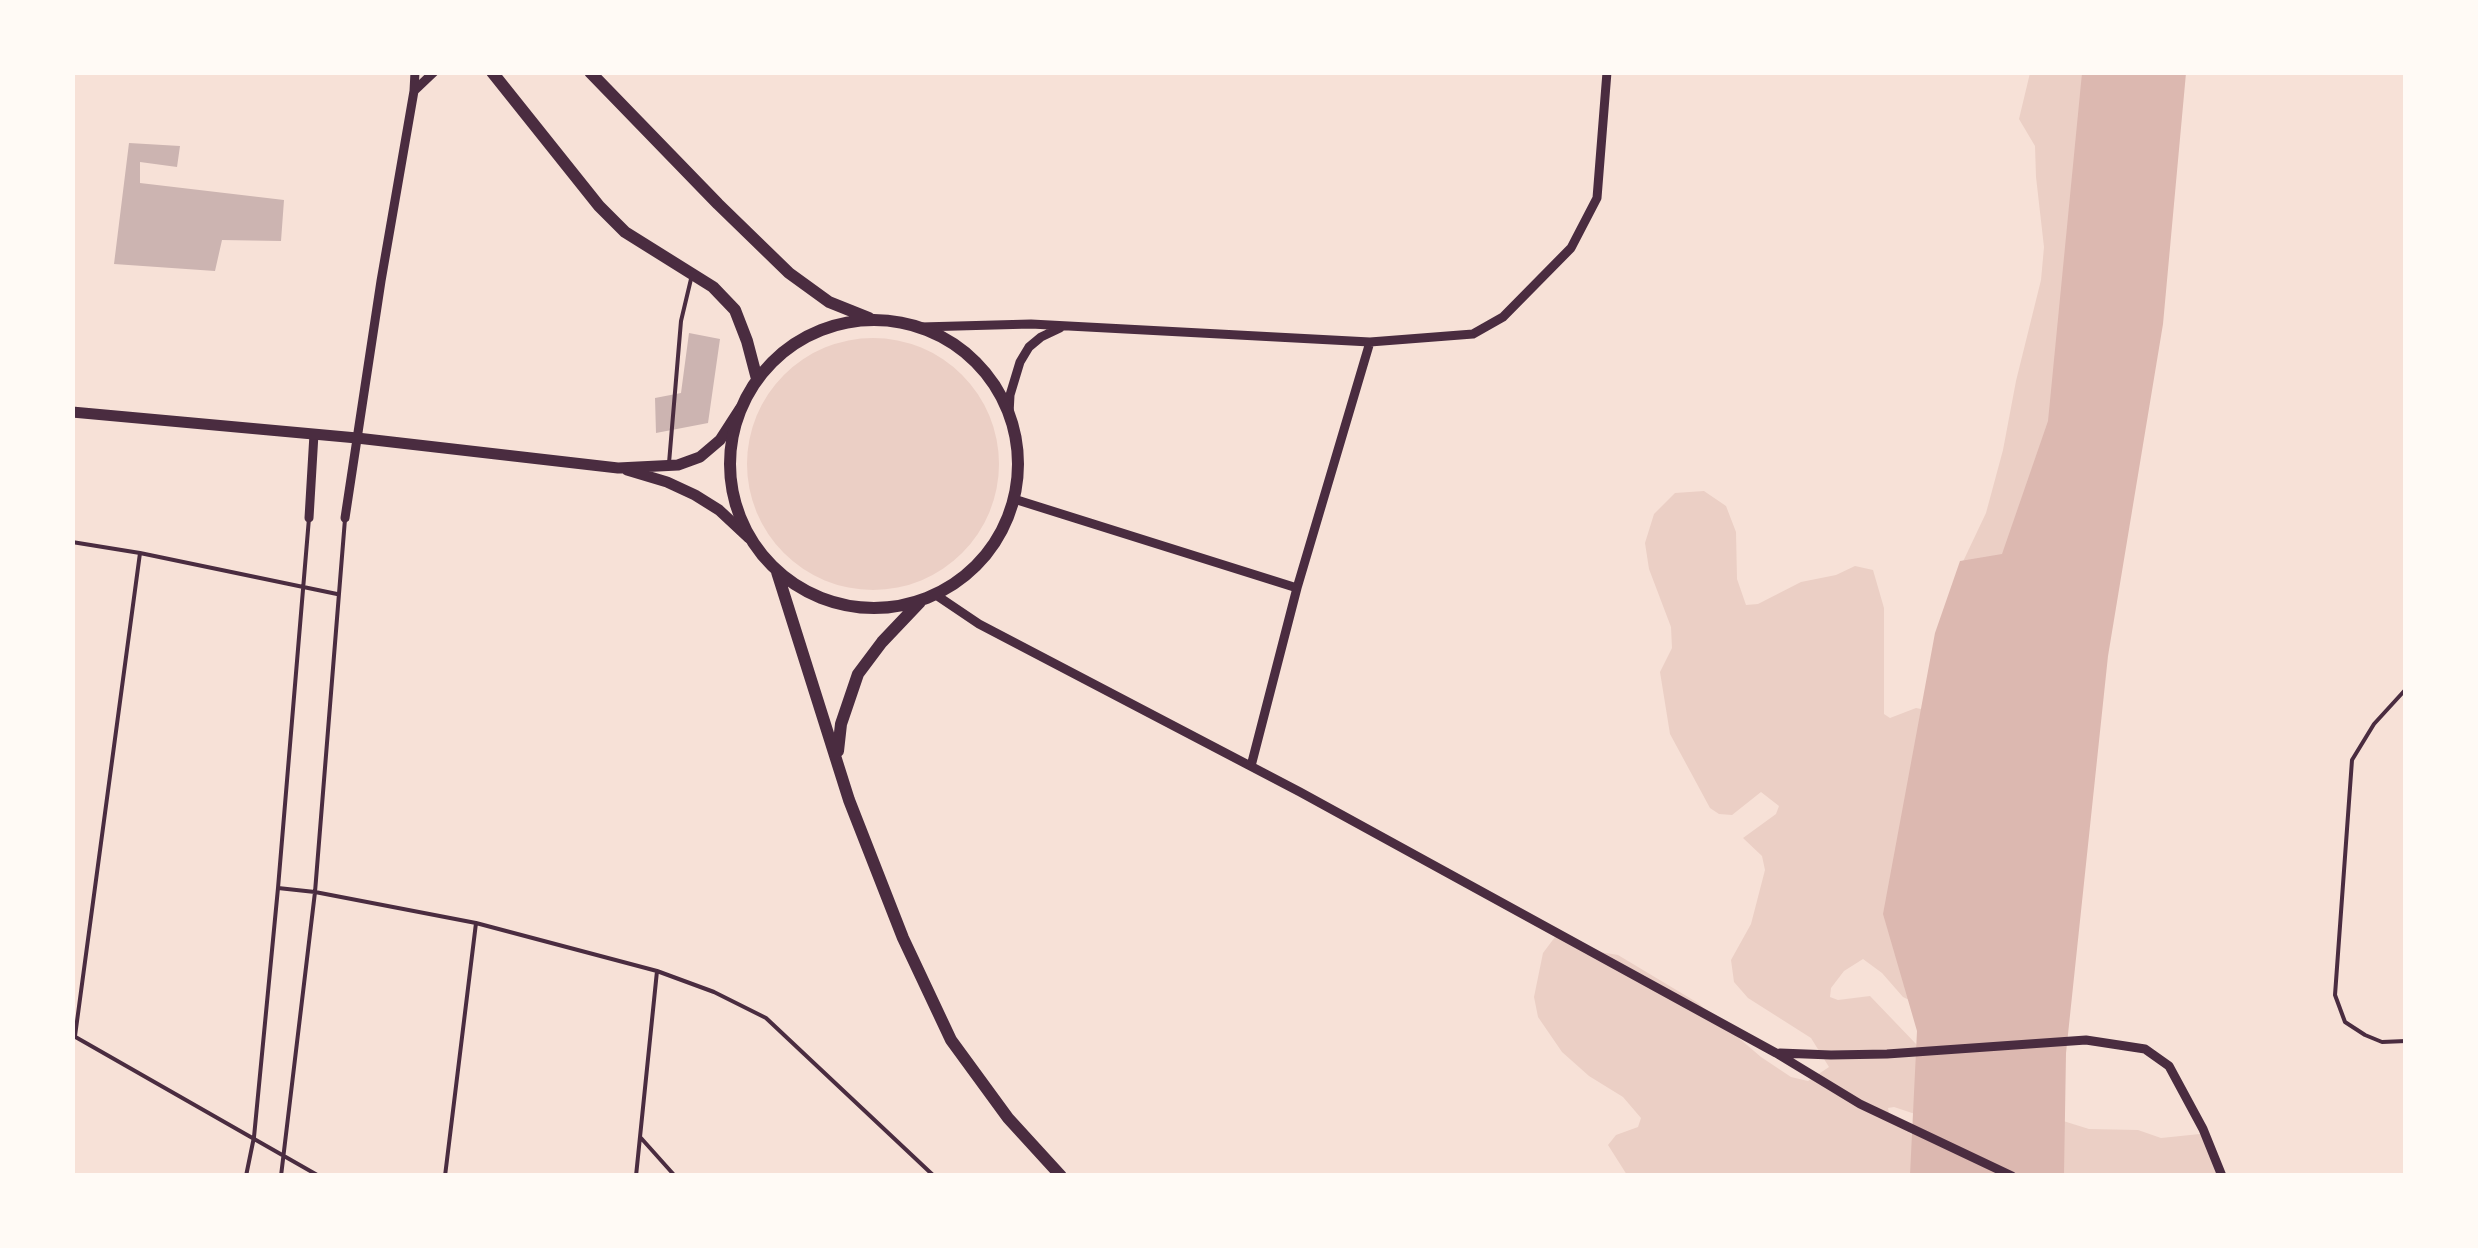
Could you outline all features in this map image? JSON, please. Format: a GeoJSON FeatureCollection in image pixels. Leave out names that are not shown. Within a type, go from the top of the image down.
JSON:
{"type":"FeatureCollection","features":[{"type":"Feature","properties":{"kind":"main road"},"geometry":{"type":"LineString","coordinates":[[590,72],[718,204],[789,272],[829,302],[872,319],[921,327],[959,347],[989,377],[1009,414],[1018,456],[1014,499],[985,555],[963,578],[936,594],[884,608],[845,606],[809,594],[777,572],[719,510],[667,482],[618,468]]}},
{"type":"Feature","properties":{"kind":"main road"},"geometry":{"type":"LineString","coordinates":[[492,73],[625,232],[713,287],[735,310],[757,379]]}},
{"type":"Feature","properties":{"kind":"main road"},"geometry":{"type":"LineString","coordinates":[[72,412],[357,438],[618,468],[669,466],[700,457],[720,440],[757,379],[788,348],[828,327],[872,319]]}},
{"type":"Feature","properties":{"kind":"main road"},"geometry":{"type":"LineString","coordinates":[[740,409],[730,452],[733,497],[749,538]]}},
{"type":"Feature","properties":{"kind":"main road"},"geometry":{"type":"LineString","coordinates":[[777,572],[849,800],[903,938],[951,1040],[1008,1118],[1061,1176]]}},
{"type":"Feature","properties":{"kind":"main road"},"geometry":{"type":"LineString","coordinates":[[838,759],[841,724],[858,674],[922,600]]}},
{"type":"Feature","properties":{"kind":"street"},"geometry":{"type":"LineString","coordinates":[[345,518],[415,72]]}},
{"type":"Feature","properties":{"kind":"street"},"geometry":{"type":"LineString","coordinates":[[414,91],[434,72]]}},
{"type":"Feature","properties":{"kind":"street"},"geometry":{"type":"LineString","coordinates":[[921,327],[1031,324],[1370,342],[1473,334],[1503,317],[1572,248],[1597,198],[1607,72]]}},
{"type":"Feature","properties":{"kind":"street"},"geometry":{"type":"LineString","coordinates":[[1009,414],[1014,378],[1029,347],[1041,336],[1063,327]]}},
{"type":"Feature","properties":{"kind":"street"},"geometry":{"type":"LineString","coordinates":[[1251,766],[1297,588],[1370,342]]}},
{"type":"Feature","properties":{"kind":"street"},"geometry":{"type":"LineString","coordinates":[[309,518],[314,434]]}},
{"type":"Feature","properties":{"kind":"street"},"geometry":{"type":"LineString","coordinates":[[1014,499],[1297,588]]}},
{"type":"Feature","properties":{"kind":"street"},"geometry":{"type":"LineString","coordinates":[[936,594],[979,624],[1251,766],[1776,1052],[1860,1104],[2012,1176]]}},
{"type":"Feature","properties":{"kind":"street"},"geometry":{"type":"LineString","coordinates":[[1776,1052],[1887,1054],[2086,1040],[2145,1048],[2169,1066],[2203,1129],[2222,1176]]}},
{"type":"Feature","properties":{"kind":"lane"},"geometry":{"type":"LineString","coordinates":[[669,466],[681,321],[692,274]]}},
{"type":"Feature","properties":{"kind":"lane"},"geometry":{"type":"LineString","coordinates":[[246,1176],[254,1137],[278,888],[309,518]]}},
{"type":"Feature","properties":{"kind":"lane"},"geometry":{"type":"LineString","coordinates":[[281,1176],[315,892],[345,518]]}},
{"type":"Feature","properties":{"kind":"lane"},"geometry":{"type":"LineString","coordinates":[[72,542],[337,594]]}},
{"type":"Feature","properties":{"kind":"lane"},"geometry":{"type":"LineString","coordinates":[[140,553],[74,1035],[319,1176]]}},
{"type":"Feature","properties":{"kind":"lane"},"geometry":{"type":"LineString","coordinates":[[2406,690],[2374,724],[2352,760],[2335,995],[2345,1022],[2364,1036],[2382,1042],[2406,1041]]}},
{"type":"Feature","properties":{"kind":"lane"},"geometry":{"type":"LineString","coordinates":[[278,888],[476,923],[657,971],[714,992],[766,1018],[934,1176]]}},
{"type":"Feature","properties":{"kind":"lane"},"geometry":{"type":"LineString","coordinates":[[445,1176],[476,923]]}},
{"type":"Feature","properties":{"kind":"lane"},"geometry":{"type":"LineString","coordinates":[[636,1176],[657,971]]}},
{"type":"Feature","properties":{"kind":"lane"},"geometry":{"type":"LineString","coordinates":[[641,1138],[675,1176]]}},
{"type":"Feature","properties":{"kind":"shaded area"},"geometry":{"type":"Polygon","coordinates":[[[2030,73],[2097,73],[2086,291],[2018,545],[1941,630],[1959,570],[1986,513],[2041,280],[2044,247],[2035,146],[2019,119],[2030,73]]]}},
{"type":"Feature","properties":{"kind":"shaded area"},"geometry":{"type":"Polygon","coordinates":[[[2082,73],[2186,73],[2163,324],[2108,656],[2066,1053],[2064,1175],[1910,1175],[1917,1031],[1883,914],[1935,633],[1960,561],[2002,554],[2048,421],[2082,73]]]}},
{"type":"Feature","properties":{"kind":"shaded area"},"geometry":{"type":"Polygon","coordinates":[[[873,338],[921,348],[962,375],[989,416],[999,464],[989,512],[962,553],[921,580],[873,590],[825,580],[784,553],[757,512],[747,464],[757,416],[784,375],[825,348],[873,338]]]}},
{"type":"Feature","properties":{"kind":"shaded area"},"geometry":{"type":"Polygon","coordinates":[[[1704,491],[1726,506],[1736,532],[1737,579],[1746,605],[1758,604],[1801,582],[1836,575],[1855,566],[1873,570],[1884,608],[1884,714],[1890,718],[1916,708],[1931,711],[1926,1008],[1903,997],[1863,959],[1844,971],[1831,988],[1830,997],[1838,1000],[1870,996],[1917,1045],[2060,1120],[2089,1129],[2138,1130],[2161,1138],[2200,1134],[2222,1175],[2042,1175],[1933,1120],[1894,1107],[1888,1108],[1889,1114],[1933,1154],[1971,1175],[1627,1175],[1608,1145],[1616,1135],[1638,1127],[1641,1118],[1623,1097],[1589,1076],[1562,1052],[1538,1017],[1534,997],[1543,953],[1555,937],[1565,935],[1594,951],[1618,955],[1698,1003],[1761,1057],[1791,1077],[1808,1081],[1829,1067],[1811,1038],[1748,998],[1734,982],[1731,960],[1751,924],[1765,870],[1762,856],[1743,838],[1776,814],[1779,806],[1761,792],[1732,815],[1719,814],[1710,808],[1670,734],[1660,672],[1672,648],[1671,627],[1649,569],[1645,543],[1654,514],[1675,493],[1704,491]]]}},
{"type":"Feature","properties":{"kind":"building"},"geometry":{"type":"Polygon","coordinates":[[[129,143],[180,146],[177,167],[140,162],[140,183],[284,200],[281,241],[222,240],[215,271],[114,264],[129,143]]]}},
{"type":"Feature","properties":{"kind":"building"},"geometry":{"type":"Polygon","coordinates":[[[689,333],[720,339],[708,423],[656,433],[655,398],[681,393],[689,333]]]}}]}
